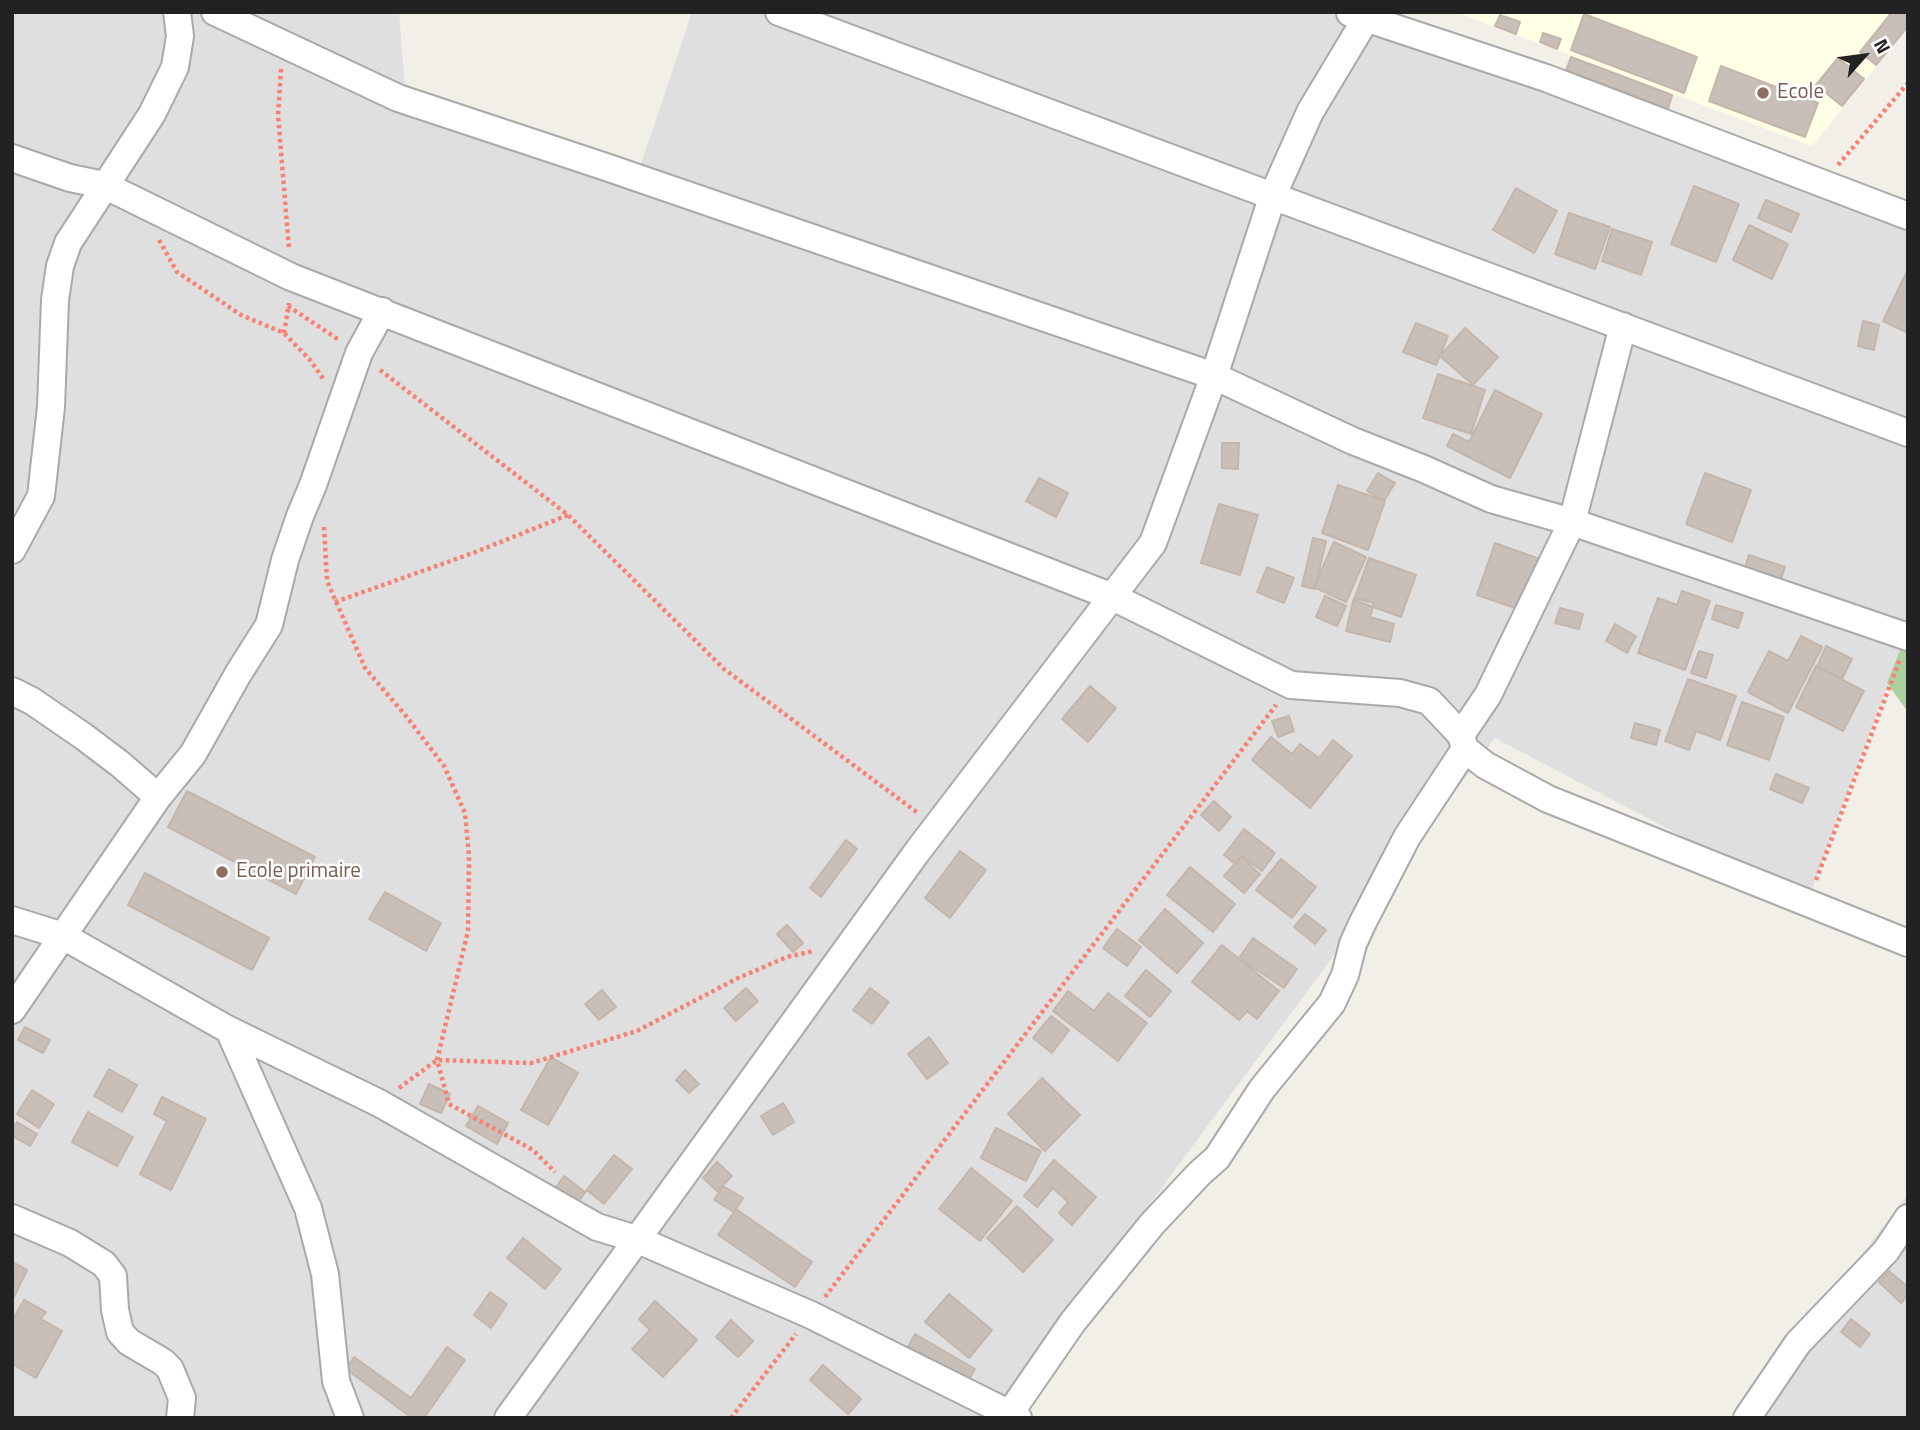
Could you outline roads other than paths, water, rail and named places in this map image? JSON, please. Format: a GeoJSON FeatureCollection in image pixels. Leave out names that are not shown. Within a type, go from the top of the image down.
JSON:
{"type":"FeatureCollection","features":[{"type":"Feature","properties":{"kind":"street"},"geometry":{"type":"LineString","coordinates":[[12,550],[41,496],[51,407],[55,300],[68,243],[152,114],[175,67],[180,36],[177,12]]}},
{"type":"Feature","properties":{"kind":"street"},"geometry":{"type":"LineString","coordinates":[[215,12],[398,98],[1214,376],[1353,441],[1491,499],[1572,522],[1905,645]]}},
{"type":"Feature","properties":{"kind":"street"},"geometry":{"type":"LineString","coordinates":[[779,12],[1908,433]]}},
{"type":"Feature","properties":{"kind":"street"},"geometry":{"type":"LineString","coordinates":[[508,1418],[935,826],[1153,544],[1214,376],[1273,195],[1310,112],[1361,14],[1546,78],[1908,216]]}},
{"type":"Feature","properties":{"kind":"street"},"geometry":{"type":"LineString","coordinates":[[12,158],[71,178],[104,184],[291,277],[1113,597],[1291,685],[1401,693],[1429,701],[1485,765],[1548,799],[1908,943]]}},
{"type":"Feature","properties":{"kind":"street"},"geometry":{"type":"LineString","coordinates":[[12,1010],[158,797],[193,754],[269,625],[289,549],[359,353],[382,311]]}},
{"type":"Feature","properties":{"kind":"street"},"geometry":{"type":"LineString","coordinates":[[12,919],[63,936],[229,1030],[379,1103],[597,1227],[636,1240],[811,1315],[1014,1415],[1072,1323],[1152,1224],[1217,1158],[1262,1089],[1332,1003],[1345,975],[1353,944],[1375,899],[1488,695],[1572,522],[1623,326]]}},
{"type":"Feature","properties":{"kind":"street"},"geometry":{"type":"LineString","coordinates":[[12,691],[32,701],[83,736],[158,797]]}},
{"type":"Feature","properties":{"kind":"street"},"geometry":{"type":"LineString","coordinates":[[229,1030],[308,1208],[324,1274],[336,1381],[350,1418]]}},
{"type":"Feature","properties":{"kind":"street"},"geometry":{"type":"LineString","coordinates":[[12,1218],[70,1243],[104,1264],[113,1276],[115,1310],[120,1332],[129,1342],[170,1369],[182,1398],[180,1418]]}},
{"type":"Feature","properties":{"kind":"street"},"geometry":{"type":"LineString","coordinates":[[1747,1418],[1798,1343],[1886,1251],[1908,1218]]}},
{"type":"Feature","properties":{"kind":"place","name":"Ecole"},"geometry":{"type":"Point","coordinates":[1763,93]}},
{"type":"Feature","properties":{"kind":"place","name":"Ecole primaire"},"geometry":{"type":"Point","coordinates":[222,872]}}]}
